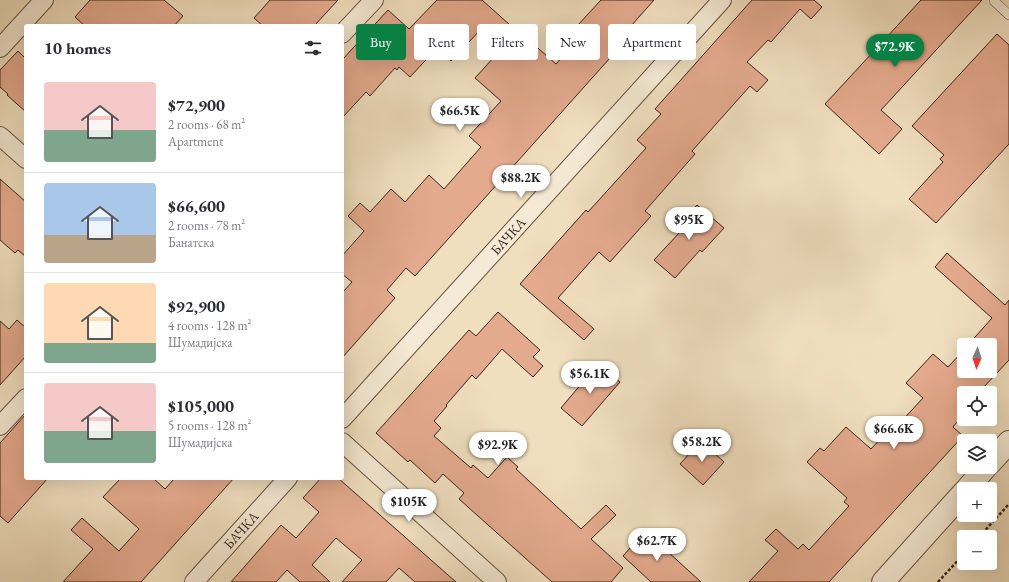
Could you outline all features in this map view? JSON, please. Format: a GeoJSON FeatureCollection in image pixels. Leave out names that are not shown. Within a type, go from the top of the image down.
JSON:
{"type":"FeatureCollection","features":[{"type":"Feature","properties":{"kind":"street"},"geometry":{"type":"LineString","coordinates":[[0,48],[44,0]]}},
{"type":"Feature","properties":{"kind":"street"},"geometry":{"type":"LineString","coordinates":[[344,32],[374,0]]}},
{"type":"Feature","properties":{"kind":"street","name":"БАЧКА"},"geometry":{"type":"LineString","coordinates":[[344,417],[722,0]]}},
{"type":"Feature","properties":{"kind":"street"},"geometry":{"type":"LineString","coordinates":[[0,136],[24,157]]}},
{"type":"Feature","properties":{"kind":"street"},"geometry":{"type":"LineString","coordinates":[[0,426],[24,400]]}},
{"type":"Feature","properties":{"kind":"street"},"geometry":{"type":"LineString","coordinates":[[997,455],[1009,442]]}},
{"type":"Feature","properties":{"kind":"street"},"geometry":{"type":"LineString","coordinates":[[344,444],[497,582]]}},
{"type":"Feature","properties":{"kind":"street"},"geometry":{"type":"LineString","coordinates":[[973,482],[980,474]]}},
{"type":"Feature","properties":{"kind":"street","name":"БАЧКА"},"geometry":{"type":"LineString","coordinates":[[194,582],[286,480]]}},
{"type":"Feature","properties":{"kind":"street"},"geometry":{"type":"LineString","coordinates":[[883,582],[957,500]]}},
{"type":"Feature","properties":{"kind":"lane"},"geometry":{"type":"LineString","coordinates":[[994,1],[1009,15]]}},
{"type":"Feature","properties":{"kind":"path"},"geometry":{"type":"LineString","coordinates":[[985,530],[1009,504]]}},
{"type":"Feature","properties":{"kind":"path"},"geometry":{"type":"LineString","coordinates":[[938,582],[957,562]]}},
{"type":"Feature","properties":{"kind":"building"},"geometry":{"type":"Polygon","coordinates":[[[90,0],[164,0],[183,16],[176,24],[83,24],[75,17],[90,0]]]}},
{"type":"Feature","properties":{"kind":"building"},"geometry":{"type":"Polygon","coordinates":[[[270,0],[338,0],[316,24],[261,24],[254,18],[270,0]]]}},
{"type":"Feature","properties":{"kind":"building"},"geometry":{"type":"Polygon","coordinates":[[[437,0],[482,0],[509,24],[477,24],[477,33],[469,42],[469,24],[414,24],[414,60],[426,60],[410,77],[399,67],[397,70],[395,68],[370,96],[366,92],[344,116],[344,58],[356,45],[356,60],[406,60],[406,26],[409,29],[437,0]]]}},
{"type":"Feature","properties":{"kind":"building"},"geometry":{"type":"Polygon","coordinates":[[[601,0],[654,0],[633,24],[608,24],[608,60],[415,276],[406,268],[387,290],[395,298],[344,356],[344,291],[352,282],[344,276],[344,254],[364,231],[348,216],[360,203],[370,212],[391,189],[405,202],[429,175],[444,189],[481,147],[469,136],[501,101],[475,78],[491,60],[538,60],[538,48],[546,55],[546,60],[551,60],[556,64],[560,60],[600,60],[600,24],[579,24],[601,0]]]}},
{"type":"Feature","properties":{"kind":"building"},"geometry":{"type":"Polygon","coordinates":[[[752,0],[814,0],[822,7],[811,19],[800,9],[771,42],[768,40],[747,62],[768,80],[757,92],[750,86],[692,151],[695,154],[645,211],[651,216],[610,262],[599,252],[558,298],[594,329],[584,340],[520,284],[586,210],[588,212],[646,148],[637,140],[661,114],[655,109],[752,0]]]}},
{"type":"Feature","properties":{"kind":"building"},"geometry":{"type":"Polygon","coordinates":[[[921,0],[982,0],[881,110],[902,129],[879,154],[825,104],[921,0]]]}},
{"type":"Feature","properties":{"kind":"building"},"geometry":{"type":"Polygon","coordinates":[[[388,10],[403,24],[375,24],[388,10]]]}},
{"type":"Feature","properties":{"kind":"building"},"geometry":{"type":"Polygon","coordinates":[[[997,34],[1009,45],[1009,144],[936,223],[909,199],[943,162],[940,159],[944,155],[912,126],[997,34]]]}},
{"type":"Feature","properties":{"kind":"building"},"geometry":{"type":"Polygon","coordinates":[[[18,51],[24,57],[24,110],[0,87],[0,70],[18,51]]]}},
{"type":"Feature","properties":{"kind":"building"},"geometry":{"type":"Polygon","coordinates":[[[0,179],[24,200],[24,255],[18,250],[15,253],[0,240],[0,179]]]}},
{"type":"Feature","properties":{"kind":"building"},"geometry":{"type":"Polygon","coordinates":[[[697,205],[724,228],[702,252],[700,250],[675,278],[654,260],[680,232],[676,229],[697,205]]]}},
{"type":"Feature","properties":{"kind":"building"},"geometry":{"type":"Polygon","coordinates":[[[947,253],[1005,305],[1009,300],[1009,360],[997,373],[997,338],[974,338],[992,318],[935,267],[947,253]]]}},
{"type":"Feature","properties":{"kind":"building"},"geometry":{"type":"Polygon","coordinates":[[[498,312],[540,350],[533,357],[543,366],[533,377],[502,349],[476,379],[472,375],[446,405],[447,406],[434,421],[441,428],[434,436],[471,468],[473,465],[488,478],[507,457],[518,467],[516,469],[581,529],[606,505],[616,515],[591,539],[623,568],[611,582],[552,582],[459,499],[464,493],[443,474],[435,483],[410,460],[408,462],[376,433],[469,330],[476,336],[498,312]]]}},
{"type":"Feature","properties":{"kind":"building"},"geometry":{"type":"Polygon","coordinates":[[[17,320],[24,326],[24,358],[0,385],[0,321],[9,329],[17,320]]]}},
{"type":"Feature","properties":{"kind":"building"},"geometry":{"type":"Polygon","coordinates":[[[933,354],[948,367],[957,357],[957,378],[992,378],[985,386],[957,386],[957,422],[953,427],[961,434],[957,434],[957,443],[829,582],[749,582],[778,551],[765,540],[776,529],[798,549],[803,544],[809,550],[849,506],[844,502],[847,498],[807,462],[820,448],[824,451],[846,427],[871,449],[895,423],[898,425],[923,398],[906,383],[933,354]]]}},
{"type":"Feature","properties":{"kind":"building"},"geometry":{"type":"Polygon","coordinates":[[[598,364],[620,382],[582,426],[561,408],[598,364]]]}},
{"type":"Feature","properties":{"kind":"building"},"geometry":{"type":"Polygon","coordinates":[[[24,416],[24,480],[46,480],[8,523],[0,516],[0,443],[24,416]]]}},
{"type":"Feature","properties":{"kind":"building"},"geometry":{"type":"Polygon","coordinates":[[[701,441],[724,462],[703,485],[680,464],[701,441]]]}},
{"type":"Feature","properties":{"kind":"building"},"geometry":{"type":"Polygon","coordinates":[[[119,480],[155,480],[165,489],[173,480],[232,480],[141,582],[63,582],[93,549],[71,530],[82,518],[119,551],[139,529],[103,497],[119,480]]]}},
{"type":"Feature","properties":{"kind":"building"},"geometry":{"type":"Polygon","coordinates":[[[319,480],[340,480],[456,582],[415,582],[399,568],[386,582],[342,582],[362,560],[336,538],[312,565],[330,582],[300,582],[287,570],[276,582],[231,582],[281,525],[296,538],[319,512],[303,498],[319,480]]]}},
{"type":"Feature","properties":{"kind":"building"},"geometry":{"type":"Polygon","coordinates":[[[645,531],[701,582],[651,582],[623,556],[645,531]]]}}]}
